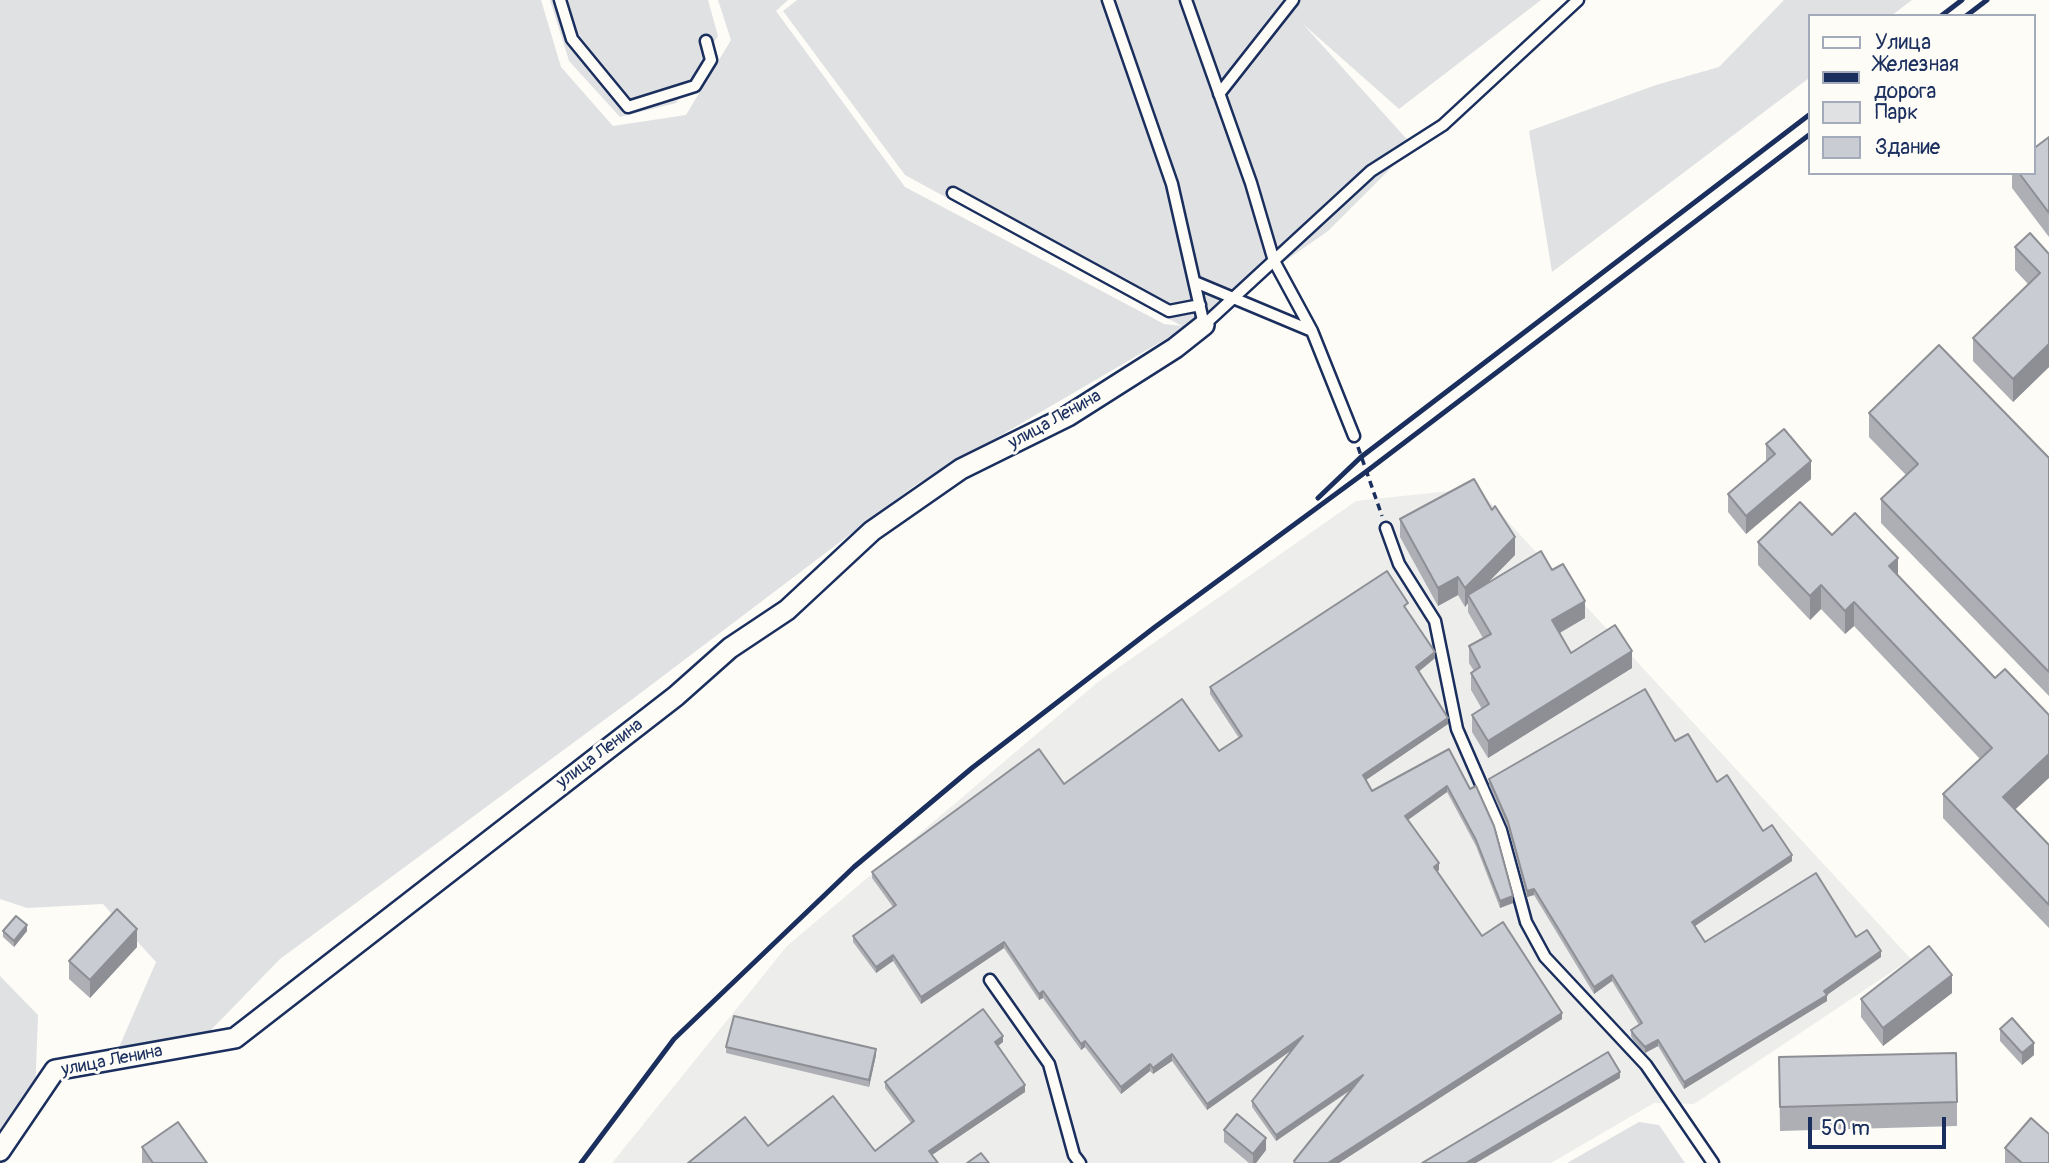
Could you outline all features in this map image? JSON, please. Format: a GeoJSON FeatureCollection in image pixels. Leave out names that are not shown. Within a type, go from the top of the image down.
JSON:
{"type":"FeatureCollection","features":[{"type":"Feature","properties":{"kind":"street","name":"улица Ленина"},"geometry":{"type":"LineString","coordinates":[[0,1151],[55,1070],[235,1038],[676,696],[730,648],[788,610],[872,531],[961,470],[1068,416],[1175,348],[1204,325]]}},
{"type":"Feature","properties":{"kind":"lane"},"geometry":{"type":"LineString","coordinates":[[560,0],[572,39],[628,107],[695,86],[711,60],[706,41]]}},
{"type":"Feature","properties":{"kind":"lane"},"geometry":{"type":"LineString","coordinates":[[1108,0],[1172,184],[1204,325],[1371,171],[1443,125],[1578,0]]}},
{"type":"Feature","properties":{"kind":"lane"},"geometry":{"type":"LineString","coordinates":[[1186,0],[1251,183],[1274,261],[1312,331],[1354,436]]}},
{"type":"Feature","properties":{"kind":"lane"},"geometry":{"type":"LineString","coordinates":[[1219,94],[1293,0]]}},
{"type":"Feature","properties":{"kind":"lane"},"geometry":{"type":"LineString","coordinates":[[953,193],[1170,311],[1199,305]]}},
{"type":"Feature","properties":{"kind":"lane"},"geometry":{"type":"LineString","coordinates":[[1195,282],[1312,331]]}},
{"type":"Feature","properties":{"kind":"lane"},"geometry":{"type":"LineString","coordinates":[[1386,528],[1399,564],[1435,621],[1457,729],[1501,830],[1525,922],[1545,957],[1646,1065],[1713,1163]]}},
{"type":"Feature","properties":{"kind":"lane"},"geometry":{"type":"LineString","coordinates":[[990,980],[1049,1064],[1074,1155],[1080,1163]]}},
{"type":"Feature","properties":{"kind":"path"},"geometry":{"type":"LineString","coordinates":[[1354,436],[1386,528]]}},
{"type":"Feature","properties":{"kind":"shaded area"},"geometry":{"type":"Polygon","coordinates":[[[1477,488],[1911,959],[1694,1104],[1654,1103],[1551,1163],[612,1163],[787,946],[1098,682],[1356,501],[1477,488]]]}},
{"type":"Feature","properties":{"kind":"green space"},"geometry":{"type":"Polygon","coordinates":[[[0,0],[541,0],[561,67],[613,126],[686,115],[731,40],[718,0],[788,0],[776,11],[905,187],[1164,324],[1182,326],[905,175],[783,11],[797,0],[1541,0],[1399,109],[1303,24],[1413,146],[1328,231],[1212,312],[914,486],[634,698],[280,959],[210,1031],[117,1052],[156,962],[103,904],[27,908],[0,899],[0,0]]]}},
{"type":"Feature","properties":{"kind":"green space"},"geometry":{"type":"Polygon","coordinates":[[[550,0],[708,0],[718,36],[676,103],[620,117],[569,61],[550,0]]]}},
{"type":"Feature","properties":{"kind":"green space"},"geometry":{"type":"Polygon","coordinates":[[[1784,0],[1912,0],[1894,14],[1808,14],[1808,79],[1552,272],[1529,131],[1656,85],[1719,67],[1784,0]]]}},
{"type":"Feature","properties":{"kind":"green space"},"geometry":{"type":"Polygon","coordinates":[[[0,976],[38,1015],[35,1095],[0,1150],[0,976]]]}},
{"type":"Feature","properties":{"kind":"green space"},"geometry":{"type":"Polygon","coordinates":[[[1639,1122],[1659,1125],[1685,1163],[1567,1163],[1639,1122]]]}},
{"type":"Feature","properties":{"kind":"building"},"geometry":{"type":"Polygon","coordinates":[[[2049,137],[2049,213],[2020,175],[2035,175],[2035,148],[2049,137]]]}},
{"type":"Feature","properties":{"kind":"building"},"geometry":{"type":"Polygon","coordinates":[[[2030,233],[2049,254],[2049,344],[2013,379],[1973,338],[2040,273],[2015,247],[2030,233]]]}},
{"type":"Feature","properties":{"kind":"building"},"geometry":{"type":"Polygon","coordinates":[[[1939,345],[2049,458],[2049,672],[1881,499],[1918,464],[1869,413],[1939,345]]]}},
{"type":"Feature","properties":{"kind":"building"},"geometry":{"type":"Polygon","coordinates":[[[1784,429],[1811,461],[1746,516],[1728,494],[1775,454],[1766,444],[1784,429]]]}},
{"type":"Feature","properties":{"kind":"building"},"geometry":{"type":"Polygon","coordinates":[[[1474,479],[1492,510],[1495,506],[1515,537],[1465,588],[1458,577],[1438,588],[1400,519],[1474,479]]]}},
{"type":"Feature","properties":{"kind":"building"},"geometry":{"type":"Polygon","coordinates":[[[1800,502],[1832,535],[1855,513],[1898,558],[1889,566],[1995,678],[2005,669],[2049,715],[2049,754],[2003,797],[2049,845],[2049,905],[1943,794],[1992,748],[1854,602],[1845,611],[1821,585],[1810,596],[1758,542],[1800,502]]]}},
{"type":"Feature","properties":{"kind":"building"},"geometry":{"type":"Polygon","coordinates":[[[1541,551],[1552,570],[1563,564],[1585,601],[1552,620],[1571,653],[1615,625],[1632,651],[1488,741],[1472,715],[1489,704],[1471,673],[1480,667],[1469,646],[1491,634],[1468,595],[1541,551]]]}},
{"type":"Feature","properties":{"kind":"building"},"geometry":{"type":"Polygon","coordinates":[[[1387,571],[1408,603],[1404,606],[1435,652],[1416,667],[1448,718],[1363,775],[1372,791],[1449,749],[1470,789],[1476,786],[1494,826],[1513,896],[1500,901],[1476,840],[1447,786],[1405,816],[1439,863],[1434,867],[1482,936],[1503,922],[1562,1013],[1328,1163],[1295,1163],[1363,1075],[1276,1135],[1252,1101],[1303,1036],[1207,1104],[1172,1054],[1153,1068],[1150,1064],[1121,1087],[1085,1041],[1081,1044],[1043,991],[1039,994],[1004,942],[921,997],[893,955],[876,967],[853,936],[896,905],[872,872],[1039,749],[1064,784],[1182,699],[1219,751],[1242,736],[1210,687],[1387,571]]]}},
{"type":"Feature","properties":{"kind":"building"},"geometry":{"type":"Polygon","coordinates":[[[1645,689],[1675,741],[1688,734],[1717,782],[1727,775],[1763,831],[1772,825],[1792,855],[1692,922],[1705,942],[1816,873],[1856,937],[1867,930],[1881,951],[1824,991],[1827,995],[1684,1082],[1658,1040],[1645,1047],[1634,1035],[1631,1030],[1642,1023],[1612,975],[1594,987],[1534,889],[1527,891],[1508,822],[1489,779],[1645,689]]]}},
{"type":"Feature","properties":{"kind":"building"},"geometry":{"type":"Polygon","coordinates":[[[117,909],[137,929],[90,980],[69,961],[117,909]]]}},
{"type":"Feature","properties":{"kind":"building"},"geometry":{"type":"Polygon","coordinates":[[[16,916],[27,925],[14,941],[3,931],[16,916]]]}},
{"type":"Feature","properties":{"kind":"building"},"geometry":{"type":"Polygon","coordinates":[[[1929,946],[1952,975],[1883,1028],[1861,999],[1929,946]]]}},
{"type":"Feature","properties":{"kind":"building"},"geometry":{"type":"Polygon","coordinates":[[[983,1009],[1003,1036],[995,1042],[1025,1085],[929,1151],[938,1163],[688,1163],[745,1117],[768,1146],[833,1096],[875,1151],[914,1121],[885,1082],[983,1009]]]}},
{"type":"Feature","properties":{"kind":"building"},"geometry":{"type":"Polygon","coordinates":[[[734,1016],[876,1049],[869,1080],[726,1047],[734,1016]]]}},
{"type":"Feature","properties":{"kind":"building"},"geometry":{"type":"Polygon","coordinates":[[[2012,1018],[2034,1043],[2022,1053],[2000,1029],[2012,1018]]]}},
{"type":"Feature","properties":{"kind":"building"},"geometry":{"type":"Polygon","coordinates":[[[1608,1052],[1620,1072],[1466,1163],[1422,1163],[1608,1052]]]}},
{"type":"Feature","properties":{"kind":"building"},"geometry":{"type":"Polygon","coordinates":[[[1956,1053],[1957,1102],[1780,1107],[1779,1057],[1956,1053]]]}},
{"type":"Feature","properties":{"kind":"building"},"geometry":{"type":"Polygon","coordinates":[[[1237,1114],[1266,1138],[1253,1154],[1224,1130],[1237,1114]]]}},
{"type":"Feature","properties":{"kind":"building"},"geometry":{"type":"Polygon","coordinates":[[[2031,1118],[2049,1134],[2049,1163],[2022,1163],[2005,1148],[2031,1118]]]}},
{"type":"Feature","properties":{"kind":"building"},"geometry":{"type":"Polygon","coordinates":[[[178,1122],[207,1163],[153,1163],[142,1147],[178,1122]]]}},
{"type":"Feature","properties":{"kind":"building"},"geometry":{"type":"Polygon","coordinates":[[[981,1153],[989,1163],[967,1163],[981,1153]]]}},
{"type":"Feature","properties":{"kind":"railway"},"geometry":{"type":"LineString","coordinates":[[1944,14],[1962,0]]}},
{"type":"Feature","properties":{"kind":"railway"},"geometry":{"type":"LineString","coordinates":[[1969,14],[1987,0]]}},
{"type":"Feature","properties":{"kind":"railway"},"geometry":{"type":"LineString","coordinates":[[1318,498],[1361,457],[1808,116]]}},
{"type":"Feature","properties":{"kind":"railway"},"geometry":{"type":"LineString","coordinates":[[581,1163],[674,1039],[854,867],[972,768],[1808,136]]}}]}
